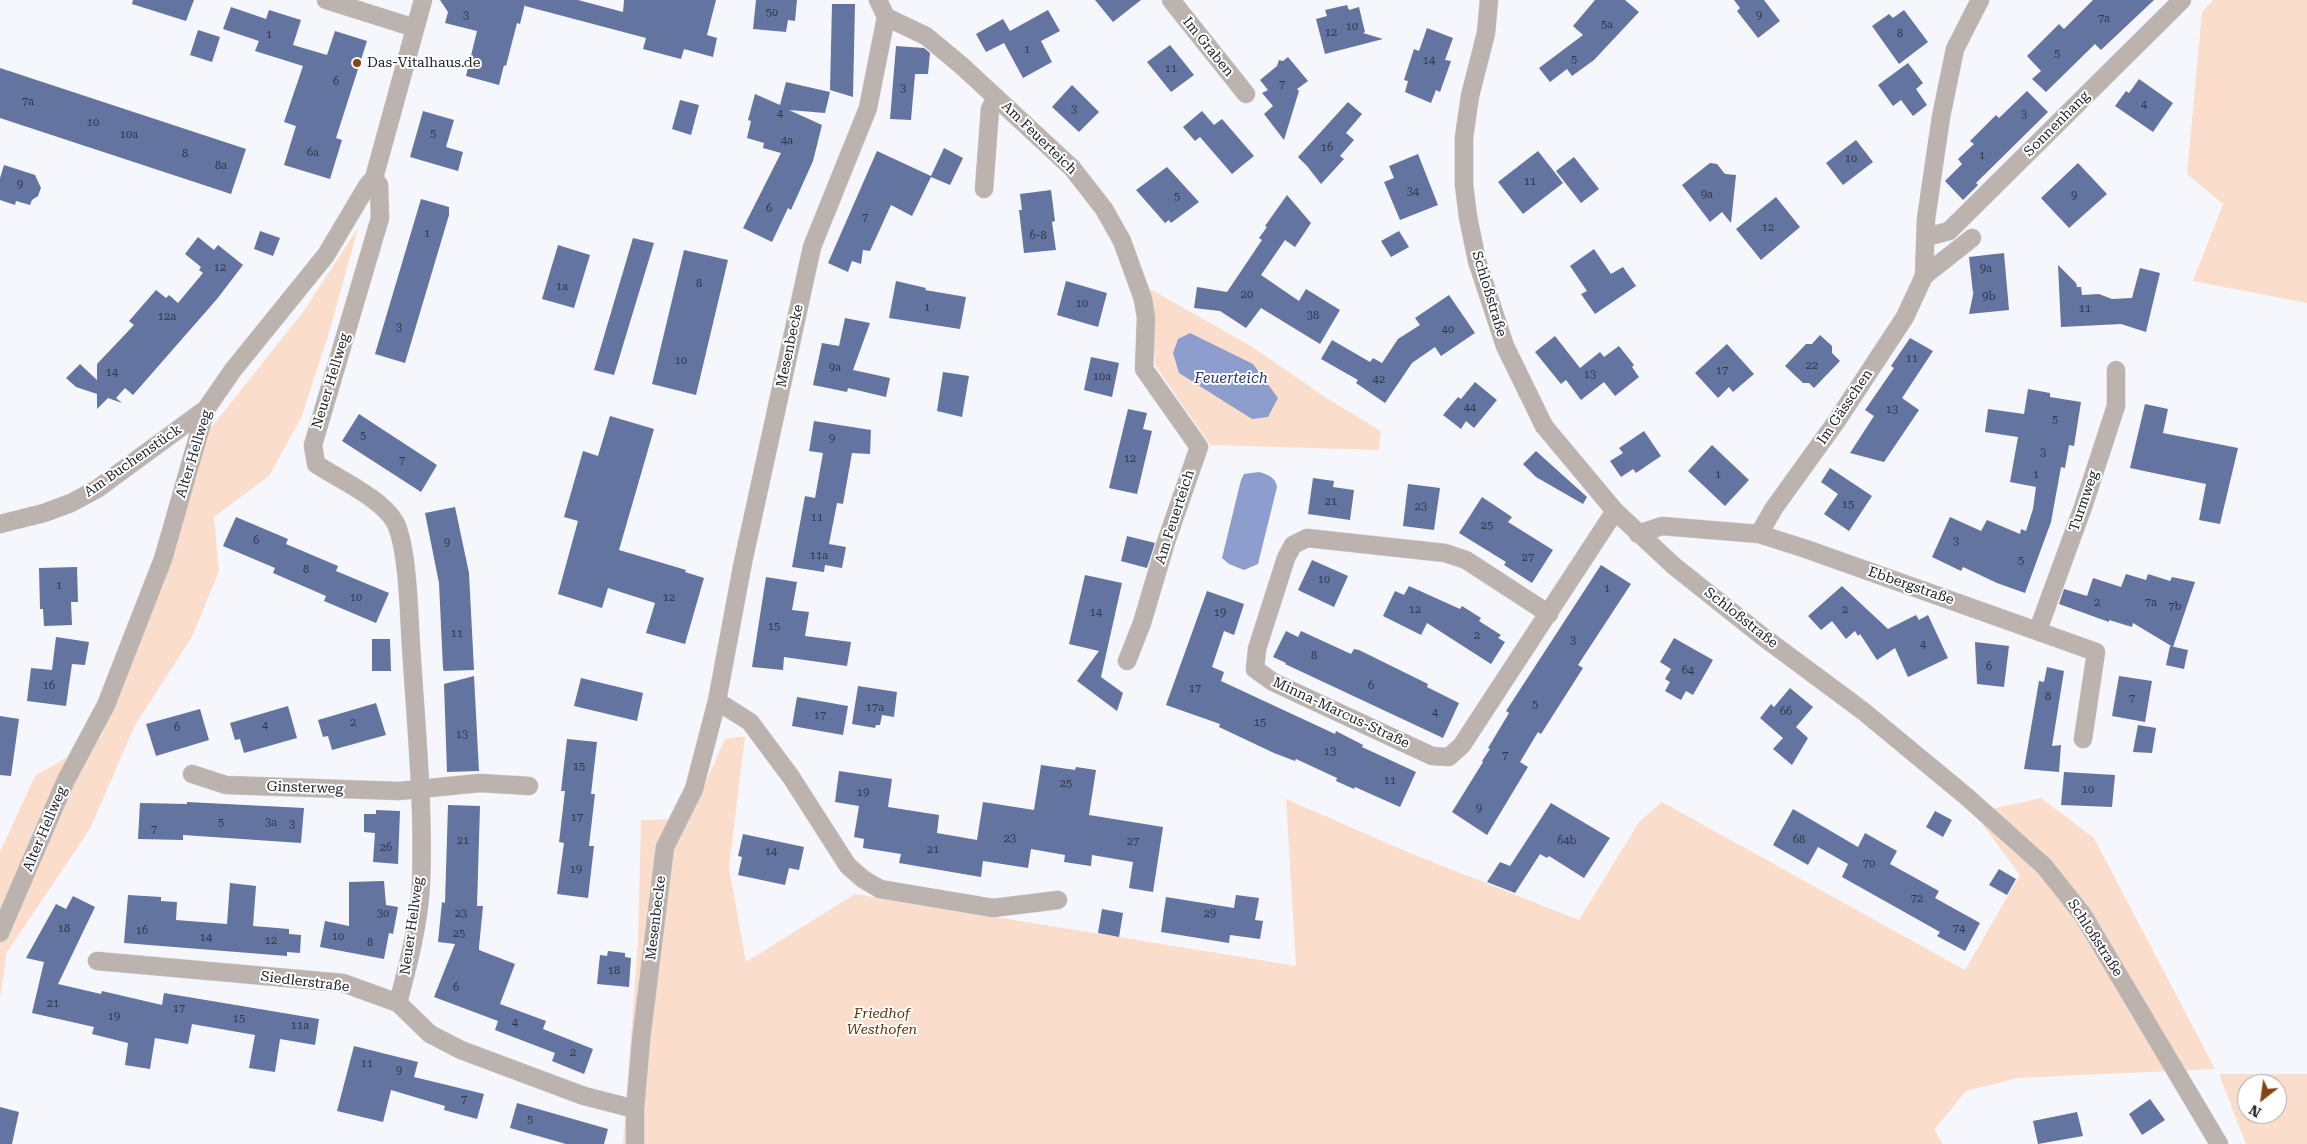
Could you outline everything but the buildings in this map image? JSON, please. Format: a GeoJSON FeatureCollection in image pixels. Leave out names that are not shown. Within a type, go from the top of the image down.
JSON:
{"type":"FeatureCollection","features":[{"type":"Feature","properties":{"kind":"street"},"geometry":{"type":"LineString","coordinates":[[326,0],[415,28]]}},
{"type":"Feature","properties":{"kind":"street","name":"Alter Hellweg"},"geometry":{"type":"LineString","coordinates":[[0,933],[66,780],[106,705],[163,559],[206,409],[233,370],[326,255],[367,186],[374,178],[423,0]]}},
{"type":"Feature","properties":{"kind":"street"},"geometry":{"type":"LineString","coordinates":[[878,0],[886,17]]}},
{"type":"Feature","properties":{"kind":"street","name":"Im Graben"},"geometry":{"type":"LineString","coordinates":[[1171,0],[1246,94]]}},
{"type":"Feature","properties":{"kind":"street","name":"Schloßstraße"},"geometry":{"type":"LineString","coordinates":[[1489,0],[1486,33],[1470,96],[1464,137],[1464,185],[1468,217],[1477,261],[1505,346],[1544,426],[1615,511],[1674,566],[1863,711],[1966,796],[2044,866],[2083,915],[2218,1144]]}},
{"type":"Feature","properties":{"kind":"street","name":"Im Gässchen"},"geometry":{"type":"LineString","coordinates":[[1758,534],[1774,508],[1836,422],[1905,317],[1924,276],[1926,219],[1941,116],[1955,49],[1980,0]]}},
{"type":"Feature","properties":{"kind":"street","name":"Sonnenhang"},"geometry":{"type":"LineString","coordinates":[[1926,237],[1949,231],[2182,0]]}},
{"type":"Feature","properties":{"kind":"street","name":"Am Feuerteich"},"geometry":{"type":"LineString","coordinates":[[886,17],[926,36],[996,97],[1072,168],[1104,209],[1122,240],[1143,299],[1146,318],[1144,369],[1199,447],[1166,542],[1142,623],[1127,661]]}},
{"type":"Feature","properties":{"kind":"street","name":"Mesenbecke"},"geometry":{"type":"LineString","coordinates":[[635,1144],[635,1109],[641,1040],[665,847],[694,789],[717,701],[748,542],[812,247],[868,108],[886,17]]}},
{"type":"Feature","properties":{"kind":"street"},"geometry":{"type":"LineString","coordinates":[[984,189],[990,109],[996,97]]}},
{"type":"Feature","properties":{"kind":"street","name":"Neuer Hellweg"},"geometry":{"type":"LineString","coordinates":[[374,178],[379,186],[380,218],[313,445],[316,464],[384,508],[395,524],[401,544],[408,589],[419,787],[420,886],[409,963],[398,1003]]}},
{"type":"Feature","properties":{"kind":"street","name":"Im Gässchen"},"geometry":{"type":"LineString","coordinates":[[1924,276],[1972,238]]}},
{"type":"Feature","properties":{"kind":"street","name":"Turmweg"},"geometry":{"type":"LineString","coordinates":[[2038,630],[2080,514],[2116,406],[2116,370]]}},
{"type":"Feature","properties":{"kind":"street","name":"Am Buchenstück"},"geometry":{"type":"LineString","coordinates":[[0,524],[44,513],[71,503],[97,489],[206,409]]}},
{"type":"Feature","properties":{"kind":"street","name":"Minna-Marcus-Straße"},"geometry":{"type":"LineString","coordinates":[[1549,614],[1466,560],[1445,553],[1307,538],[1293,545],[1286,558],[1257,649],[1255,669],[1273,682],[1432,756],[1449,758],[1462,745],[1549,614],[1615,511]]}},
{"type":"Feature","properties":{"kind":"street","name":"Ebbergstraße"},"geometry":{"type":"LineString","coordinates":[[1638,534],[1662,526],[1758,534],[1806,549],[2096,652],[2082,738]]}},
{"type":"Feature","properties":{"kind":"street"},"geometry":{"type":"LineString","coordinates":[[717,701],[750,722],[791,777],[848,866],[863,879],[880,889],[993,908],[1058,900]]}},
{"type":"Feature","properties":{"kind":"street","name":"Ginsterweg"},"geometry":{"type":"LineString","coordinates":[[192,774],[226,785],[399,791],[419,787]]}},
{"type":"Feature","properties":{"kind":"street"},"geometry":{"type":"LineString","coordinates":[[419,787],[480,782],[529,786]]}},
{"type":"Feature","properties":{"kind":"street","name":"Siedlerstraße"},"geometry":{"type":"LineString","coordinates":[[97,961],[343,983],[398,1003],[430,1034],[461,1050],[584,1096],[635,1109]]}},
{"type":"Feature","properties":{"kind":"green space"},"geometry":{"type":"Polygon","coordinates":[[[2213,0],[2307,0],[2307,303],[2193,281],[2223,204],[2187,174],[2202,12],[2213,0]]]}},
{"type":"Feature","properties":{"kind":"green space"},"geometry":{"type":"Polygon","coordinates":[[[358,228],[329,333],[301,418],[269,476],[214,517],[219,571],[192,637],[135,725],[90,829],[7,952],[0,998],[0,852],[35,776],[101,737],[169,558],[206,434],[303,312],[358,228]]]}},
{"type":"Feature","properties":{"kind":"green space"},"geometry":{"type":"Polygon","coordinates":[[[1150,289],[1251,346],[1328,399],[1381,431],[1379,450],[1210,445],[1155,365],[1150,289]]]}},
{"type":"Feature","properties":{"kind":"green space","name":"Friedhof Westhofen"},"geometry":{"type":"Polygon","coordinates":[[[745,736],[729,868],[746,962],[855,894],[1296,966],[1286,799],[1405,851],[1579,920],[1639,822],[1662,802],[1965,970],[2020,875],[1974,813],[2041,798],[2094,838],[2215,1069],[2017,1078],[1966,1091],[1934,1130],[1943,1144],[623,1144],[638,941],[641,820],[689,819],[725,739],[745,736]]]}},
{"type":"Feature","properties":{"kind":"green space"},"geometry":{"type":"Polygon","coordinates":[[[2219,1074],[2237,1074],[2237,1121],[2219,1074]]]}},
{"type":"Feature","properties":{"kind":"green space"},"geometry":{"type":"Polygon","coordinates":[[[2287,1074],[2307,1074],[2307,1144],[2246,1144],[2238,1124],[2287,1124],[2287,1074]]]}},
{"type":"Feature","properties":{"kind":"water","name":"Feuerteich"},"geometry":{"type":"Polygon","coordinates":[[[1190,333],[1253,364],[1278,398],[1268,417],[1252,419],[1179,373],[1173,353],[1178,339],[1190,333]]]}},
{"type":"Feature","properties":{"kind":"water"},"geometry":{"type":"Polygon","coordinates":[[[1259,472],[1271,477],[1277,487],[1258,564],[1244,570],[1229,564],[1222,558],[1241,480],[1244,474],[1259,472]]]}},
{"type":"Feature","properties":{"kind":"place","name":"Das-Vitalhaus.de"},"geometry":{"type":"Point","coordinates":[357,63]}}]}
